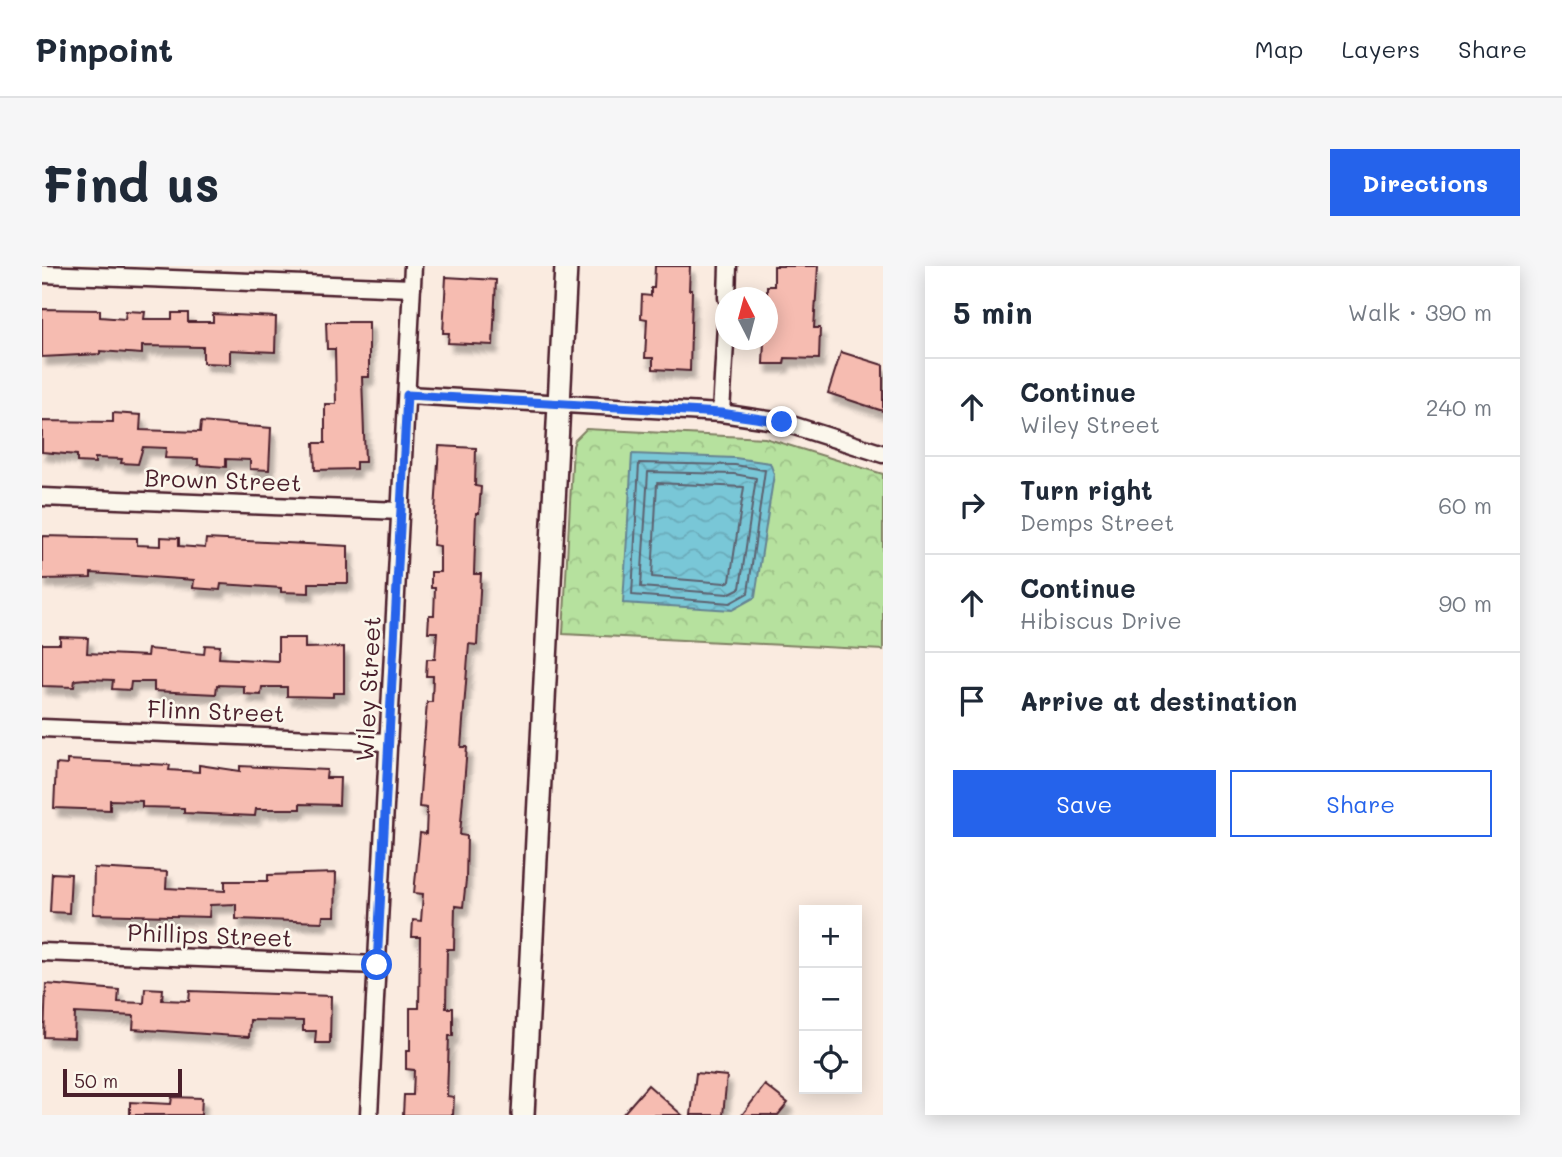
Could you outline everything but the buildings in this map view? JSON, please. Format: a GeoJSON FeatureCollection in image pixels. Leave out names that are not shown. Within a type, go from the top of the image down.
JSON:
{"type":"FeatureCollection","features":[{"type":"Feature","properties":{"kind":"main road"},"geometry":{"type":"LineString","coordinates":[[523,1115],[556,405],[566,266]]}},
{"type":"Feature","properties":{"kind":"street","name":"Wiley Street"},"geometry":{"type":"LineString","coordinates":[[369,1115],[413,266]]}},
{"type":"Feature","properties":{"kind":"street"},"geometry":{"type":"LineString","coordinates":[[727,287],[728,266]]}},
{"type":"Feature","properties":{"kind":"street"},"geometry":{"type":"LineString","coordinates":[[42,274],[412,288]]}},
{"type":"Feature","properties":{"kind":"street"},"geometry":{"type":"LineString","coordinates":[[721,413],[725,350]]}},
{"type":"Feature","properties":{"kind":"street"},"geometry":{"type":"LineString","coordinates":[[407,395],[721,413],[782,422],[883,454]]}},
{"type":"Feature","properties":{"kind":"street","name":"Brown Street"},"geometry":{"type":"LineString","coordinates":[[42,496],[401,511]]}},
{"type":"Feature","properties":{"kind":"street","name":"Flinn Street"},"geometry":{"type":"LineString","coordinates":[[42,728],[389,742]]}},
{"type":"Feature","properties":{"kind":"street","name":"Phillips Street"},"geometry":{"type":"LineString","coordinates":[[42,952],[377,965]]}},
{"type":"Feature","properties":{"kind":"green space"},"geometry":{"type":"Polygon","coordinates":[[[586,429],[765,438],[883,474],[883,650],[563,634],[573,446],[586,429]]]}},
{"type":"Feature","properties":{"kind":"water"},"geometry":{"type":"Polygon","coordinates":[[[632,454],[735,458],[770,463],[774,474],[755,597],[732,610],[623,603],[632,454]]]}},
{"type":"Feature","properties":{"kind":"route"},"geometry":{"type":"LineString","coordinates":[[377,965],[407,395],[721,413],[782,422]]}}]}
